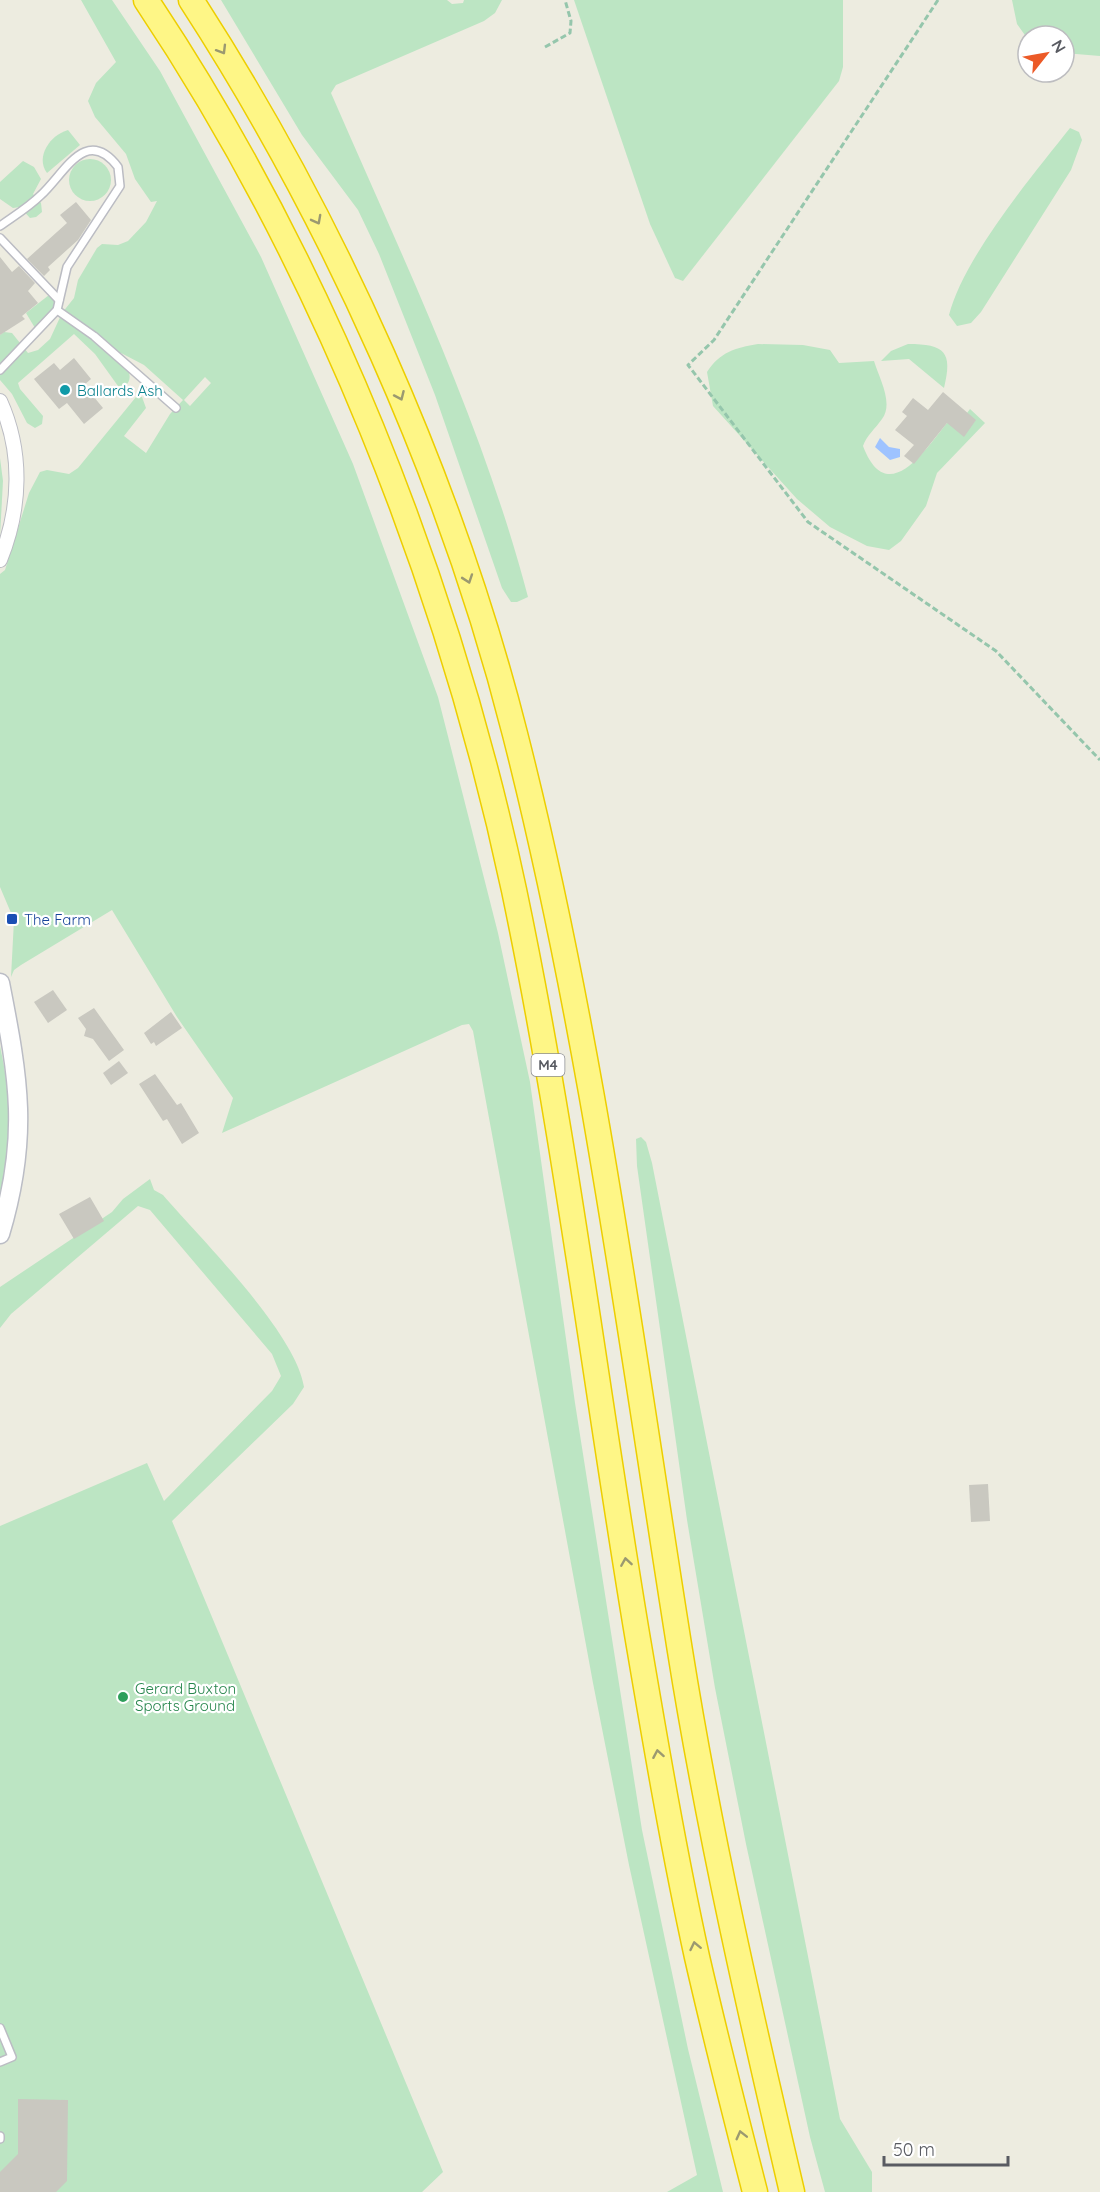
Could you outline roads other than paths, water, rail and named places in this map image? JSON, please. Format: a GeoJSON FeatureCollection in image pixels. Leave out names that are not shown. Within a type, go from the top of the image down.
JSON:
{"type":"FeatureCollection","features":[{"type":"Feature","properties":{"kind":"highway","name":"M4"},"geometry":{"type":"LineString","coordinates":[[146,0],[193,74],[324,317],[417,549],[464,693],[512,884],[566,1166],[637,1634],[672,1837],[697,1956],[755,2192]]}},
{"type":"Feature","properties":{"kind":"highway","name":"M4"},"geometry":{"type":"LineString","coordinates":[[191,0],[258,110],[336,255],[402,400],[454,539],[490,647],[514,731],[550,881],[608,1183],[707,1810],[736,1951],[792,2192]]}},
{"type":"Feature","properties":{"kind":"main road"},"geometry":{"type":"LineString","coordinates":[[0,983],[15,1062],[20,1120],[13,1187],[0,1234]]}},
{"type":"Feature","properties":{"kind":"street"},"geometry":{"type":"LineString","coordinates":[[0,401],[13,438],[18,473],[12,524],[0,560]]}},
{"type":"Feature","properties":{"kind":"lane"},"geometry":{"type":"LineString","coordinates":[[0,226],[39,198],[74,158],[91,150],[102,151],[111,157],[118,167],[120,186],[105,213],[67,267],[57,310],[0,370]]}},
{"type":"Feature","properties":{"kind":"lane"},"geometry":{"type":"LineString","coordinates":[[0,238],[59,300]]}},
{"type":"Feature","properties":{"kind":"lane"},"geometry":{"type":"LineString","coordinates":[[57,310],[94,336],[176,408]]}},
{"type":"Feature","properties":{"kind":"lane"},"geometry":{"type":"LineString","coordinates":[[0,2028],[12,2057],[0,2062]]}},
{"type":"Feature","properties":{"kind":"water"},"geometry":{"type":"Polygon","coordinates":[[[880,438],[889,447],[900,449],[900,457],[890,460],[875,447],[880,438]]]}},
{"type":"Feature","properties":{"kind":"place","name":"Ballards Ash"},"geometry":{"type":"Point","coordinates":[65,390]}},
{"type":"Feature","properties":{"kind":"place","name":"The Farm"},"geometry":{"type":"Point","coordinates":[12,919]}},
{"type":"Feature","properties":{"kind":"place","name":"Gerard Buxton Sports Ground"},"geometry":{"type":"Point","coordinates":[123,1697]}}]}
